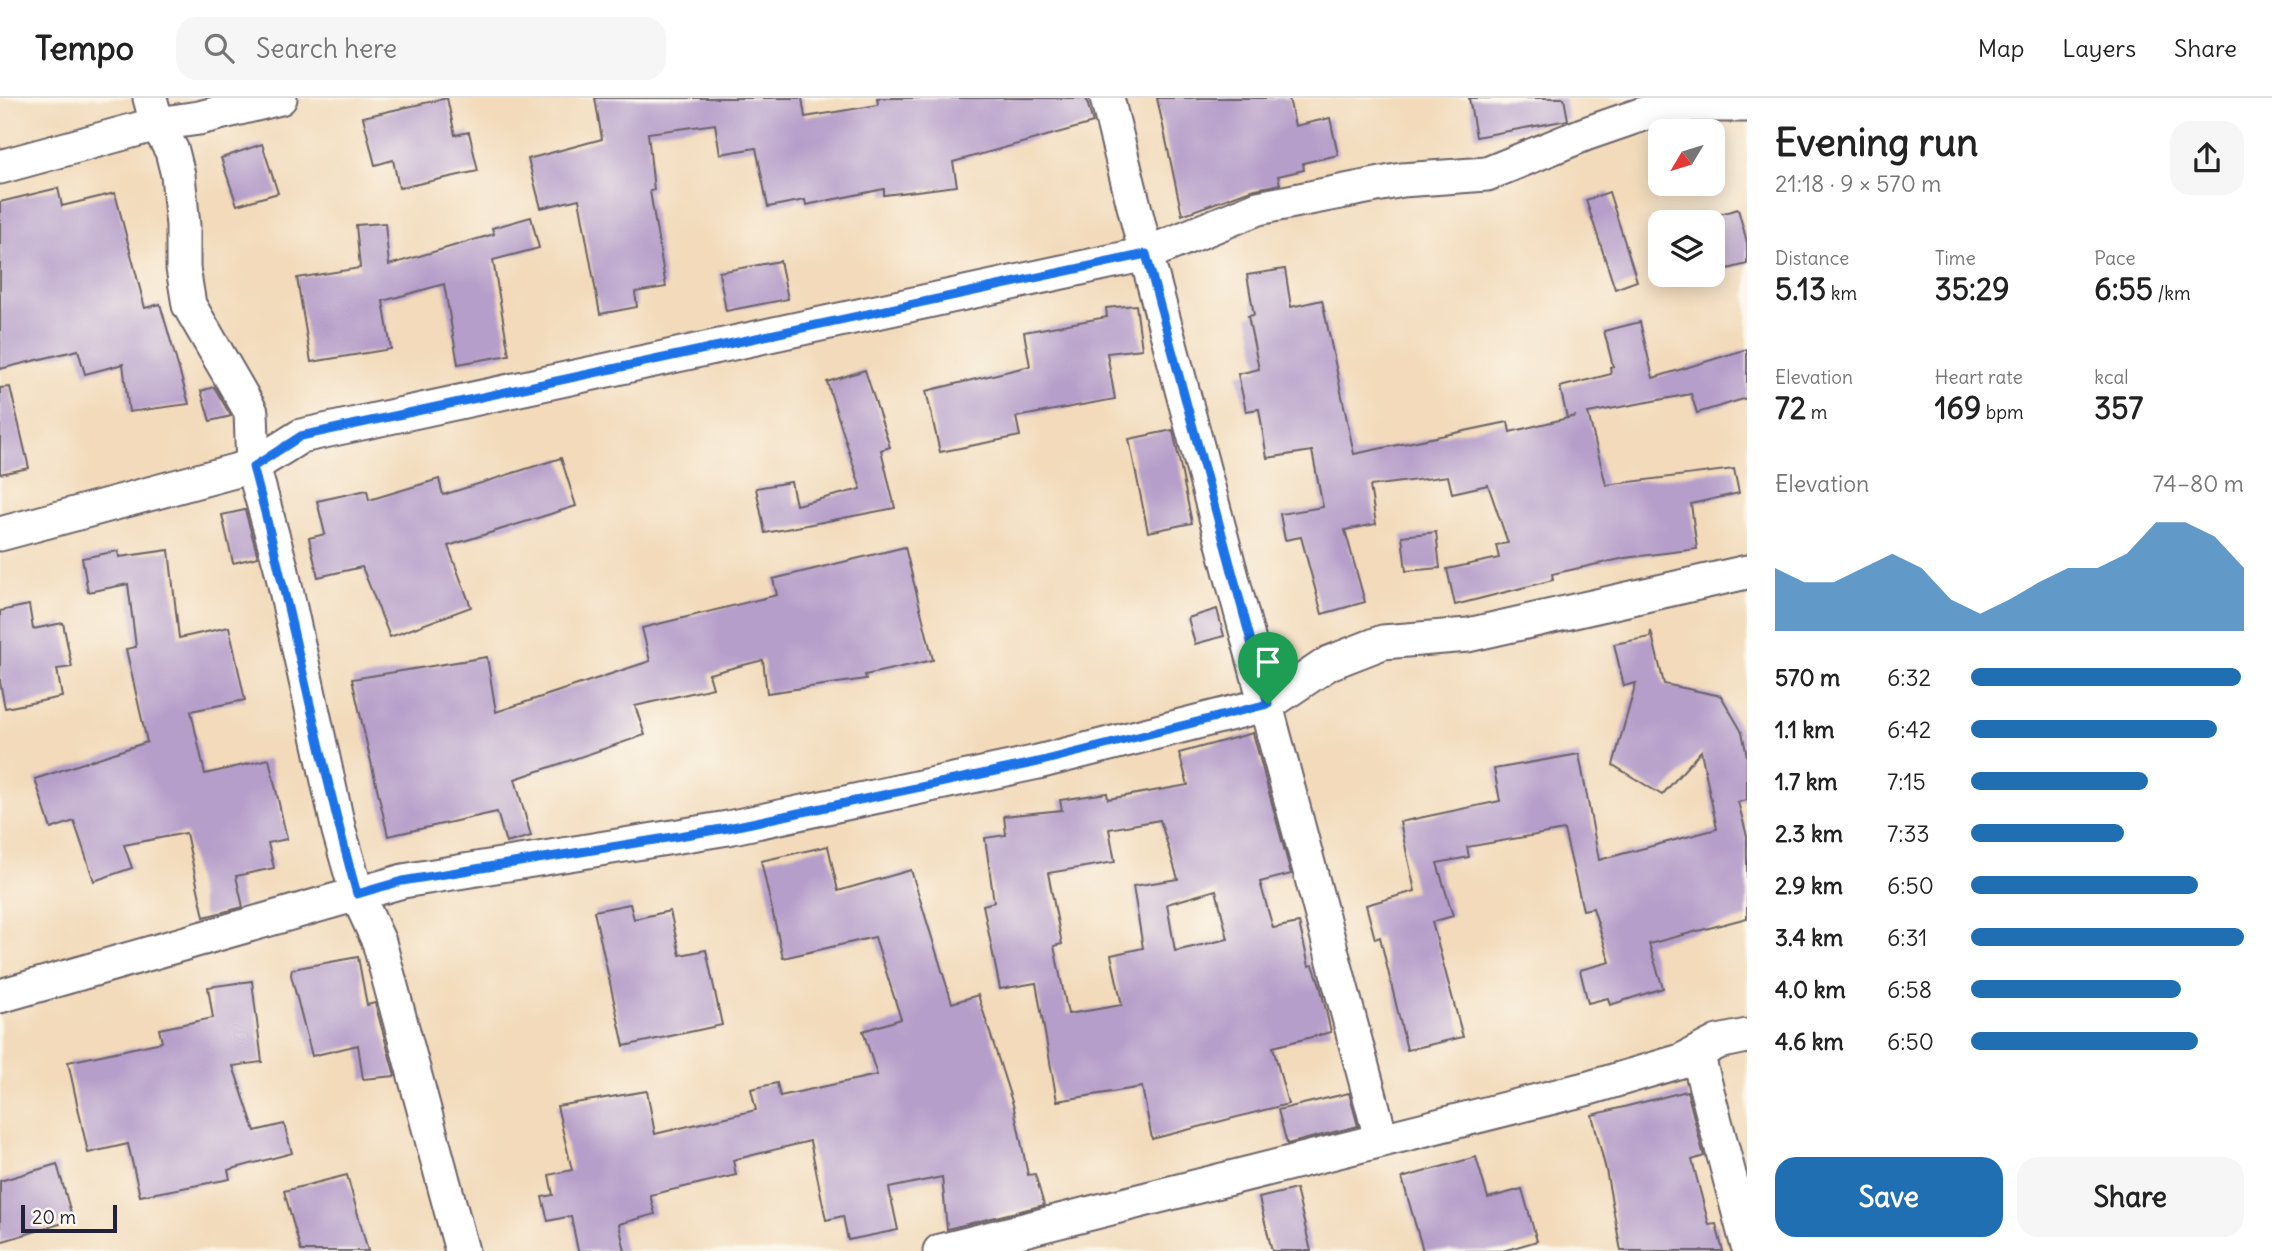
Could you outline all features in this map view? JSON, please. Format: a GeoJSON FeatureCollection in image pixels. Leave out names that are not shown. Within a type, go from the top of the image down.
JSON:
{"type":"FeatureCollection","features":[{"type":"Feature","properties":{"kind":"street"},"geometry":{"type":"LineString","coordinates":[[0,167],[153,111],[200,118],[280,98]]}},
{"type":"Feature","properties":{"kind":"street"},"geometry":{"type":"LineString","coordinates":[[1107,98],[1381,1138]]}},
{"type":"Feature","properties":{"kind":"street"},"geometry":{"type":"LineString","coordinates":[[0,534],[253,467],[301,436],[1146,254],[1258,208],[1402,180],[1487,174],[1585,134],[1647,113],[1691,105],[1747,105]]}},
{"type":"Feature","properties":{"kind":"street"},"geometry":{"type":"LineString","coordinates":[[153,111],[172,151],[178,175],[183,226],[183,268],[190,304],[251,412],[253,467],[281,567],[339,831],[357,894],[379,942],[462,1251]]}},
{"type":"Feature","properties":{"kind":"street"},"geometry":{"type":"LineString","coordinates":[[0,996],[402,881],[769,819],[1038,762],[1268,704],[1329,663],[1383,642],[1468,635],[1747,572]]}},
{"type":"Feature","properties":{"kind":"street"},"geometry":{"type":"LineString","coordinates":[[940,1251],[1034,1239],[1381,1138],[1648,1072],[1718,1042],[1747,1036]]}},
{"type":"Feature","properties":{"kind":"street"},"geometry":{"type":"LineString","coordinates":[[1697,1053],[1747,1242]]}},
{"type":"Feature","properties":{"kind":"building"},"geometry":{"type":"Polygon","coordinates":[[[447,98],[455,135],[469,132],[478,171],[399,188],[393,160],[375,165],[363,117],[447,98]]]}},
{"type":"Feature","properties":{"kind":"building"},"geometry":{"type":"Polygon","coordinates":[[[595,98],[802,98],[805,117],[878,105],[877,98],[1086,98],[1093,123],[953,162],[957,186],[884,195],[884,189],[806,205],[805,200],[768,207],[756,148],[720,154],[715,124],[648,133],[654,190],[650,191],[666,287],[635,292],[637,307],[600,314],[579,199],[541,208],[528,159],[602,139],[595,98]]]}},
{"type":"Feature","properties":{"kind":"building"},"geometry":{"type":"Polygon","coordinates":[[[1157,98],[1289,98],[1295,126],[1330,118],[1338,155],[1303,163],[1304,170],[1278,176],[1280,184],[1251,190],[1182,215],[1157,98]]]}},
{"type":"Feature","properties":{"kind":"building"},"geometry":{"type":"Polygon","coordinates":[[[1469,98],[1564,98],[1568,120],[1476,137],[1469,98]]]}},
{"type":"Feature","properties":{"kind":"building"},"geometry":{"type":"Polygon","coordinates":[[[262,144],[278,193],[237,205],[221,158],[262,144]]]}},
{"type":"Feature","properties":{"kind":"building"},"geometry":{"type":"Polygon","coordinates":[[[58,188],[62,206],[115,193],[145,308],[160,304],[189,404],[129,412],[123,364],[85,374],[78,350],[0,369],[0,202],[58,188]]]}},
{"type":"Feature","properties":{"kind":"building"},"geometry":{"type":"Polygon","coordinates":[[[1609,192],[1637,281],[1615,289],[1586,200],[1609,192]]]}},
{"type":"Feature","properties":{"kind":"building"},"geometry":{"type":"Polygon","coordinates":[[[1738,209],[1747,242],[1747,264],[1725,270],[1725,213],[1738,209]]]}},
{"type":"Feature","properties":{"kind":"building"},"geometry":{"type":"Polygon","coordinates":[[[531,217],[539,248],[493,260],[509,355],[458,364],[444,284],[383,301],[391,349],[311,362],[297,278],[360,268],[356,225],[385,223],[389,265],[494,234],[492,228],[531,217]]]}},
{"type":"Feature","properties":{"kind":"building"},"geometry":{"type":"Polygon","coordinates":[[[780,261],[788,299],[726,311],[719,272],[780,261]]]}},
{"type":"Feature","properties":{"kind":"building"},"geometry":{"type":"Polygon","coordinates":[[[1285,269],[1291,307],[1322,300],[1354,454],[1508,422],[1510,432],[1576,416],[1567,418],[1560,387],[1611,374],[1610,367],[1613,366],[1604,331],[1640,322],[1653,378],[1747,349],[1747,398],[1697,413],[1691,394],[1588,413],[1606,485],[1734,469],[1739,493],[1691,504],[1697,549],[1625,558],[1552,574],[1553,580],[1455,605],[1447,569],[1499,558],[1496,545],[1508,543],[1488,485],[1452,493],[1448,476],[1370,486],[1376,524],[1345,530],[1365,602],[1322,614],[1301,537],[1285,540],[1280,514],[1323,507],[1312,451],[1267,458],[1259,409],[1246,411],[1238,374],[1259,369],[1248,316],[1254,315],[1247,275],[1285,269]]]}},
{"type":"Feature","properties":{"kind":"building"},"geometry":{"type":"Polygon","coordinates":[[[1136,305],[1142,349],[1107,353],[1115,399],[1016,417],[1020,436],[940,452],[926,391],[1030,366],[1024,332],[1107,317],[1106,308],[1136,305]]]}},
{"type":"Feature","properties":{"kind":"building"},"geometry":{"type":"Polygon","coordinates":[[[865,370],[890,447],[881,450],[895,508],[765,533],[756,488],[791,482],[796,505],[861,489],[827,382],[865,370]]]}},
{"type":"Feature","properties":{"kind":"building"},"geometry":{"type":"Polygon","coordinates":[[[10,387],[29,468],[0,474],[0,388],[10,387]]]}},
{"type":"Feature","properties":{"kind":"building"},"geometry":{"type":"Polygon","coordinates":[[[214,387],[231,416],[210,421],[201,391],[214,387]]]}},
{"type":"Feature","properties":{"kind":"building"},"geometry":{"type":"Polygon","coordinates":[[[1173,430],[1192,523],[1148,532],[1129,439],[1173,430]]]}},
{"type":"Feature","properties":{"kind":"building"},"geometry":{"type":"Polygon","coordinates":[[[561,458],[576,506],[448,546],[471,607],[390,637],[362,567],[318,577],[309,538],[325,534],[317,501],[367,490],[369,500],[439,479],[443,495],[561,458]]]}},
{"type":"Feature","properties":{"kind":"building"},"geometry":{"type":"Polygon","coordinates":[[[245,510],[258,557],[233,563],[222,515],[245,510]]]}},
{"type":"Feature","properties":{"kind":"building"},"geometry":{"type":"Polygon","coordinates":[[[1436,532],[1440,568],[1406,571],[1402,536],[1436,532]]]}},
{"type":"Feature","properties":{"kind":"building"},"geometry":{"type":"Polygon","coordinates":[[[905,547],[933,660],[865,675],[866,679],[767,693],[763,660],[709,674],[713,688],[635,706],[645,735],[515,779],[531,836],[506,843],[497,812],[388,836],[352,679],[487,657],[496,712],[650,661],[642,628],[777,595],[773,579],[905,547]]]}},
{"type":"Feature","properties":{"kind":"building"},"geometry":{"type":"Polygon","coordinates":[[[169,550],[179,638],[229,627],[245,700],[191,711],[205,774],[269,759],[287,839],[268,843],[274,868],[236,876],[243,907],[204,917],[186,833],[124,845],[132,868],[94,881],[74,821],[51,829],[35,779],[147,742],[126,649],[136,647],[128,584],[88,592],[82,558],[118,551],[119,557],[169,550]]]}},
{"type":"Feature","properties":{"kind":"building"},"geometry":{"type":"Polygon","coordinates":[[[29,605],[33,629],[63,623],[72,667],[57,669],[62,697],[5,708],[0,682],[0,611],[29,605]]]}},
{"type":"Feature","properties":{"kind":"building"},"geometry":{"type":"Polygon","coordinates":[[[1217,609],[1224,636],[1195,644],[1188,618],[1217,609]]]}},
{"type":"Feature","properties":{"kind":"building"},"geometry":{"type":"Polygon","coordinates":[[[1651,631],[1664,684],[1721,696],[1742,732],[1747,756],[1747,800],[1738,802],[1747,836],[1747,918],[1649,944],[1663,988],[1610,1005],[1608,998],[1588,1003],[1580,970],[1610,962],[1593,908],[1583,910],[1564,830],[1467,847],[1469,857],[1437,863],[1453,916],[1432,922],[1463,1037],[1407,1050],[1380,937],[1375,939],[1366,905],[1415,891],[1400,822],[1500,801],[1494,769],[1579,754],[1599,860],[1717,829],[1701,751],[1662,795],[1613,765],[1636,683],[1624,686],[1614,644],[1650,637],[1651,631]]]}},
{"type":"Feature","properties":{"kind":"building"},"geometry":{"type":"Polygon","coordinates":[[[1253,733],[1291,874],[1260,882],[1273,928],[1299,923],[1309,966],[1313,965],[1320,985],[1331,1032],[1273,1047],[1288,1104],[1152,1139],[1142,1087],[1057,1101],[1036,983],[1000,989],[983,905],[994,902],[985,838],[1006,835],[1004,816],[1062,810],[1060,800],[1107,793],[1108,799],[1188,785],[1179,753],[1253,733]],[[1160,820],[1109,829],[1115,862],[1048,873],[1062,944],[1054,946],[1068,1014],[1122,1005],[1111,955],[1143,948],[1133,886],[1178,879],[1160,820]],[[1216,890],[1167,904],[1175,951],[1228,939],[1216,890]]]}},
{"type":"Feature","properties":{"kind":"building"},"geometry":{"type":"Polygon","coordinates":[[[828,846],[838,891],[911,870],[952,1003],[978,995],[1014,1108],[1028,1175],[1035,1174],[1044,1205],[947,1229],[942,1177],[889,1188],[898,1230],[848,1240],[843,1216],[826,1220],[810,1141],[733,1160],[736,1175],[650,1195],[655,1214],[619,1224],[625,1251],[578,1251],[571,1216],[548,1221],[542,1197],[553,1195],[549,1175],[572,1170],[557,1106],[647,1091],[655,1134],[756,1110],[751,1089],[777,1083],[780,1096],[877,1075],[863,1031],[901,1019],[875,937],[783,958],[761,861],[828,846]]]}},
{"type":"Feature","properties":{"kind":"building"},"geometry":{"type":"Polygon","coordinates":[[[630,904],[634,919],[670,911],[680,955],[706,950],[722,1025],[624,1046],[594,911],[630,904]]]}},
{"type":"Feature","properties":{"kind":"building"},"geometry":{"type":"Polygon","coordinates":[[[358,957],[367,1005],[375,1003],[395,1076],[363,1079],[358,1045],[312,1056],[291,975],[292,969],[358,957]]]}},
{"type":"Feature","properties":{"kind":"building"},"geometry":{"type":"Polygon","coordinates":[[[252,981],[262,1062],[233,1066],[255,1131],[284,1124],[292,1153],[228,1170],[230,1179],[140,1196],[128,1144],[88,1153],[68,1062],[162,1042],[159,1029],[213,1018],[208,987],[252,981]]]}},
{"type":"Feature","properties":{"kind":"building"},"geometry":{"type":"Polygon","coordinates":[[[1687,1091],[1704,1156],[1692,1160],[1709,1225],[1716,1224],[1723,1251],[1621,1251],[1606,1170],[1592,1115],[1687,1091]]]}},
{"type":"Feature","properties":{"kind":"building"},"geometry":{"type":"Polygon","coordinates":[[[1349,1093],[1358,1126],[1287,1144],[1278,1110],[1349,1093]]]}},
{"type":"Feature","properties":{"kind":"building"},"geometry":{"type":"Polygon","coordinates":[[[1476,1157],[1488,1198],[1522,1189],[1537,1241],[1503,1251],[1423,1251],[1402,1178],[1476,1157]]]}},
{"type":"Feature","properties":{"kind":"building"},"geometry":{"type":"Polygon","coordinates":[[[57,1164],[73,1220],[0,1242],[0,1181],[57,1164]]]}},
{"type":"Feature","properties":{"kind":"building"},"geometry":{"type":"Polygon","coordinates":[[[347,1175],[368,1251],[301,1251],[284,1191],[347,1175]]]}},
{"type":"Feature","properties":{"kind":"building"},"geometry":{"type":"Polygon","coordinates":[[[1296,1189],[1311,1251],[1272,1251],[1259,1198],[1296,1189]]]}},
{"type":"Feature","properties":{"kind":"route"},"geometry":{"type":"LineString","coordinates":[[1146,254],[1268,704],[1038,762],[728,828],[402,881],[357,894],[339,831],[281,567],[253,467],[277,449],[301,436],[1146,254]]}}]}
